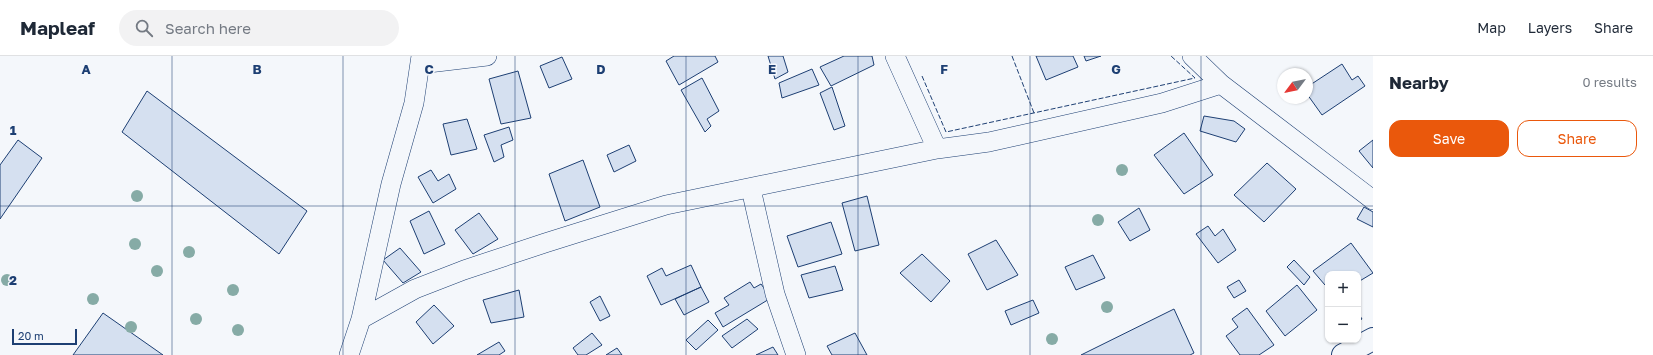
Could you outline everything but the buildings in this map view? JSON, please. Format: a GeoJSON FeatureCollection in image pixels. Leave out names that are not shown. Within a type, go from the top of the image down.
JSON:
{"type":"FeatureCollection","features":[{"type":"Feature","properties":{"kind":"street"},"geometry":{"type":"LineString","coordinates":[[349,355],[361,319],[391,184],[414,103],[420,60],[487,56]]}},
{"type":"Feature","properties":{"kind":"street"},"geometry":{"type":"LineString","coordinates":[[895,56],[937,149]]}},
{"type":"Feature","properties":{"kind":"street"},"geometry":{"type":"LineString","coordinates":[[1192,56],[1221,84],[1373,200]]}},
{"type":"Feature","properties":{"kind":"street"},"geometry":{"type":"LineString","coordinates":[[361,319],[415,289],[464,270],[666,205],[751,189],[937,149],[989,142],[1162,103],[1221,84]]}},
{"type":"Feature","properties":{"kind":"street"},"geometry":{"type":"LineString","coordinates":[[751,189],[775,294],[796,355]]}},
{"type":"Feature","properties":{"kind":"street"},"geometry":{"type":"LineString","coordinates":[[1343,355],[1373,339]]}},
{"type":"Feature","properties":{"kind":"fence"},"geometry":{"type":"LineString","coordinates":[[1012,56],[1034,113]]}},
{"type":"Feature","properties":{"kind":"fence"},"geometry":{"type":"LineString","coordinates":[[922,76],[946,132],[1195,78],[1171,56]]}}]}
